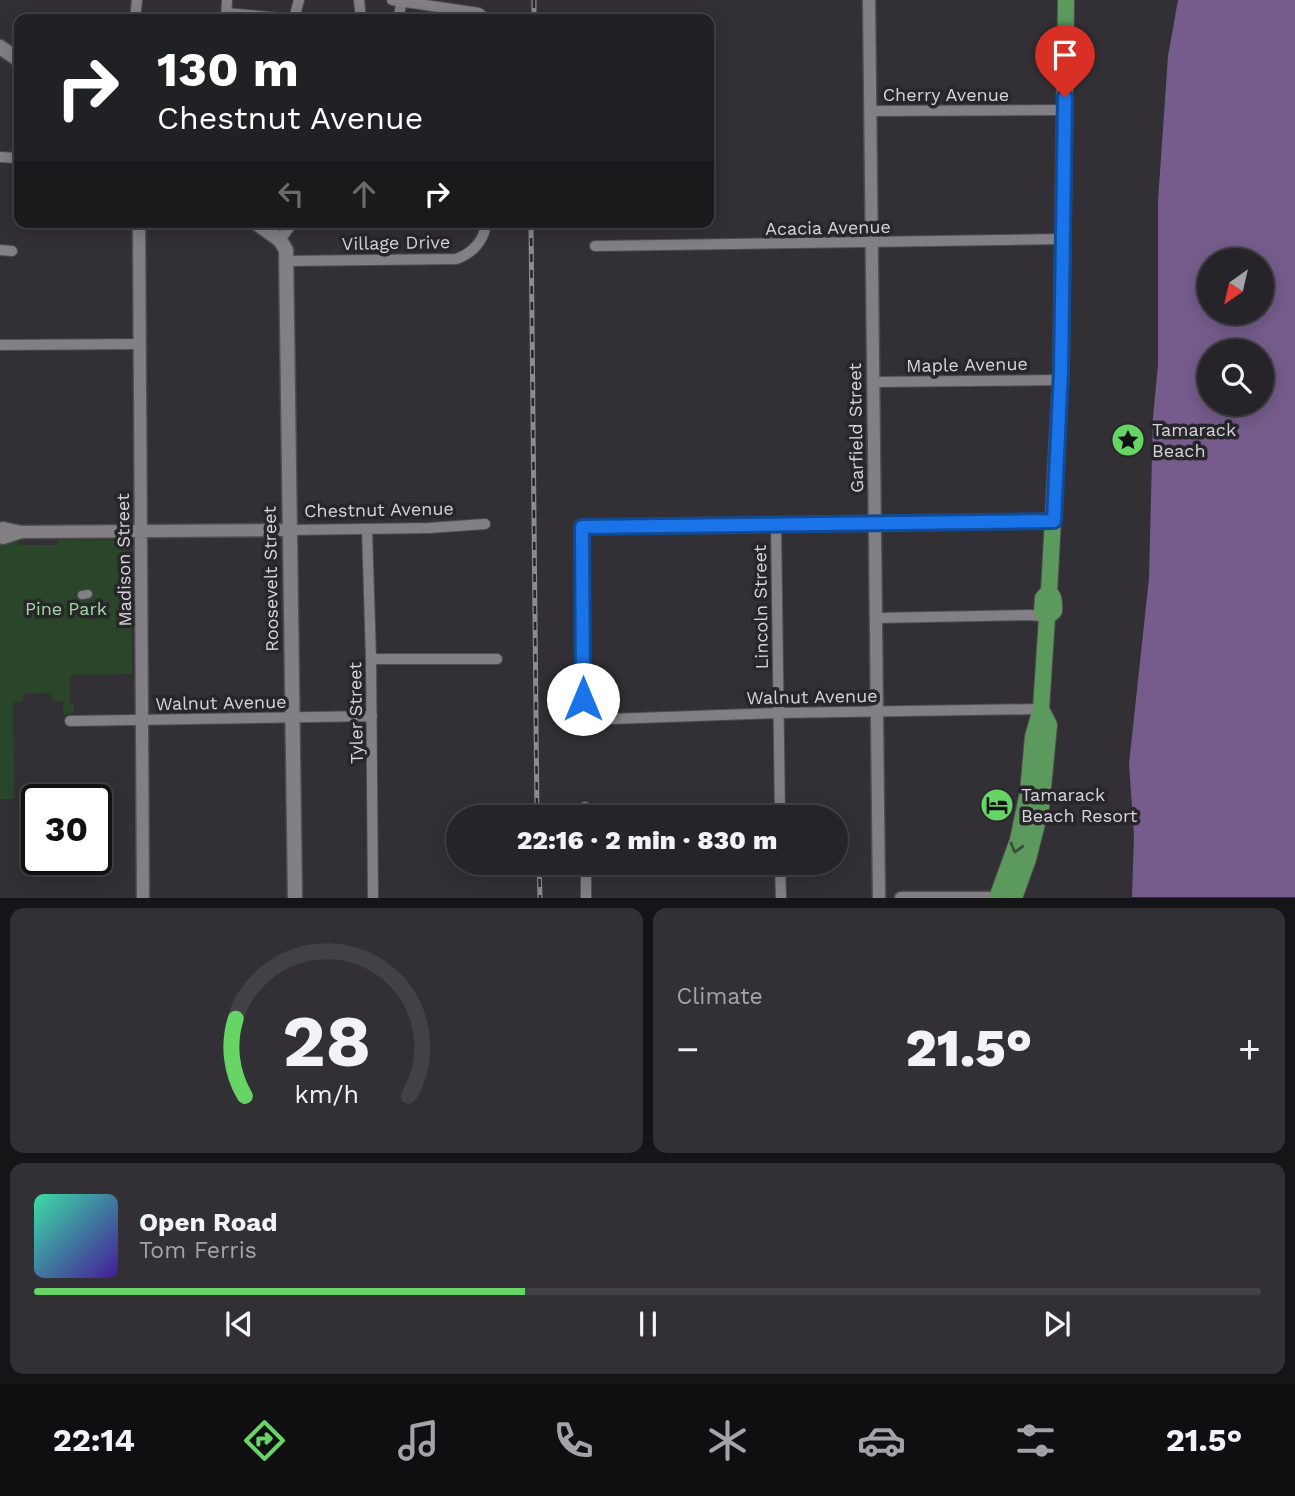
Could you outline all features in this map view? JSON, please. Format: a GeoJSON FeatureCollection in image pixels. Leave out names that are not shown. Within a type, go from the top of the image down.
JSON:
{"type":"FeatureCollection","features":[{"type":"Feature","properties":{"kind":"main road"},"geometry":{"type":"LineString","coordinates":[[997,898],[1018,841],[1028,792],[1033,737],[1041,709],[1047,617],[1042,611],[1043,598],[1049,592],[1061,380],[1066,0]]}},
{"type":"Feature","properties":{"kind":"main road"},"geometry":{"type":"LineString","coordinates":[[264,228],[280,240]]}},
{"type":"Feature","properties":{"kind":"main road","name":"Roosevelt Street"},"geometry":{"type":"LineString","coordinates":[[280,240],[286,250],[295,898]]}},
{"type":"Feature","properties":{"kind":"main road"},"geometry":{"type":"LineString","coordinates":[[1014,898],[1028,859],[1041,808],[1049,725],[1041,709]]}},
{"type":"Feature","properties":{"kind":"street"},"geometry":{"type":"LineString","coordinates":[[391,0],[481,14]]}},
{"type":"Feature","properties":{"kind":"street","name":"Garfield Street"},"geometry":{"type":"LineString","coordinates":[[869,0],[879,898]]}},
{"type":"Feature","properties":{"kind":"street","name":"Cherry Avenue"},"geometry":{"type":"LineString","coordinates":[[870,111],[1065,110]]}},
{"type":"Feature","properties":{"kind":"street","name":"Madison Street"},"geometry":{"type":"LineString","coordinates":[[139,228],[143,898]]}},
{"type":"Feature","properties":{"kind":"street"},"geometry":{"type":"LineString","coordinates":[[280,240],[289,228]]}},
{"type":"Feature","properties":{"kind":"street","name":"Village Drive"},"geometry":{"type":"LineString","coordinates":[[286,261],[456,259],[481,243],[485,228]]}},
{"type":"Feature","properties":{"kind":"street","name":"Acacia Avenue"},"geometry":{"type":"LineString","coordinates":[[595,246],[1062,240]]}},
{"type":"Feature","properties":{"kind":"street"},"geometry":{"type":"LineString","coordinates":[[0,250],[12,251]]}},
{"type":"Feature","properties":{"kind":"street"},"geometry":{"type":"LineString","coordinates":[[0,345],[139,344]]}},
{"type":"Feature","properties":{"kind":"street","name":"Maple Avenue"},"geometry":{"type":"LineString","coordinates":[[873,382],[1061,380]]}},
{"type":"Feature","properties":{"kind":"street"},"geometry":{"type":"LineString","coordinates":[[776,523],[1054,521]]}},
{"type":"Feature","properties":{"kind":"street","name":"Walnut Avenue"},"geometry":{"type":"LineString","coordinates":[[776,523],[582,527],[583,720],[778,713],[1041,709]]}},
{"type":"Feature","properties":{"kind":"street","name":"Lincoln Street"},"geometry":{"type":"LineString","coordinates":[[776,523],[780,805]]}},
{"type":"Feature","properties":{"kind":"street","name":"Chestnut Avenue"},"geometry":{"type":"LineString","coordinates":[[1,533],[367,529],[485,524]]}},
{"type":"Feature","properties":{"kind":"street","name":"Tyler Street"},"geometry":{"type":"LineString","coordinates":[[367,529],[373,898]]}},
{"type":"Feature","properties":{"kind":"street"},"geometry":{"type":"LineString","coordinates":[[876,618],[1047,617]]}},
{"type":"Feature","properties":{"kind":"street"},"geometry":{"type":"LineString","coordinates":[[371,659],[497,659]]}},
{"type":"Feature","properties":{"kind":"street","name":"Walnut Avenue"},"geometry":{"type":"LineString","coordinates":[[70,721],[372,716]]}},
{"type":"Feature","properties":{"kind":"street"},"geometry":{"type":"LineString","coordinates":[[586,875],[586,898]]}},
{"type":"Feature","properties":{"kind":"street"},"geometry":{"type":"LineString","coordinates":[[780,875],[781,898]]}},
{"type":"Feature","properties":{"kind":"street"},"geometry":{"type":"LineString","coordinates":[[901,898],[990,898]]}},
{"type":"Feature","properties":{"kind":"green space","name":"Pine Park"},"geometry":{"type":"Polygon","coordinates":[[[18,539],[19,545],[56,545],[58,540],[130,540],[133,547],[132,674],[70,675],[70,703],[74,704],[74,713],[63,715],[63,701],[53,701],[52,693],[24,694],[22,702],[13,702],[14,799],[0,799],[0,546],[8,540],[18,539]]]}},
{"type":"Feature","properties":{"kind":"shaded area"},"geometry":{"type":"Polygon","coordinates":[[[1178,0],[1295,0],[1295,897],[1132,897],[1134,835],[1129,764],[1149,578],[1153,417],[1158,365],[1158,201],[1168,56],[1178,0]]]}},
{"type":"Feature","properties":{"kind":"railway"},"geometry":{"type":"LineString","coordinates":[[534,0],[534,14]]}},
{"type":"Feature","properties":{"kind":"railway"},"geometry":{"type":"LineString","coordinates":[[531,228],[537,805]]}},
{"type":"Feature","properties":{"kind":"railway"},"geometry":{"type":"LineString","coordinates":[[539,875],[540,898]]}},
{"type":"Feature","properties":{"kind":"place","name":"Tamarack Beach"},"geometry":{"type":"Point","coordinates":[1128,440]}},
{"type":"Feature","properties":{"kind":"place","name":"Tamarack Beach Resort"},"geometry":{"type":"Point","coordinates":[997,805]}},
{"type":"Feature","properties":{"kind":"route"},"geometry":{"type":"LineString","coordinates":[[583,699],[582,527],[1054,521],[1061,370],[1065,97]]}}]}
